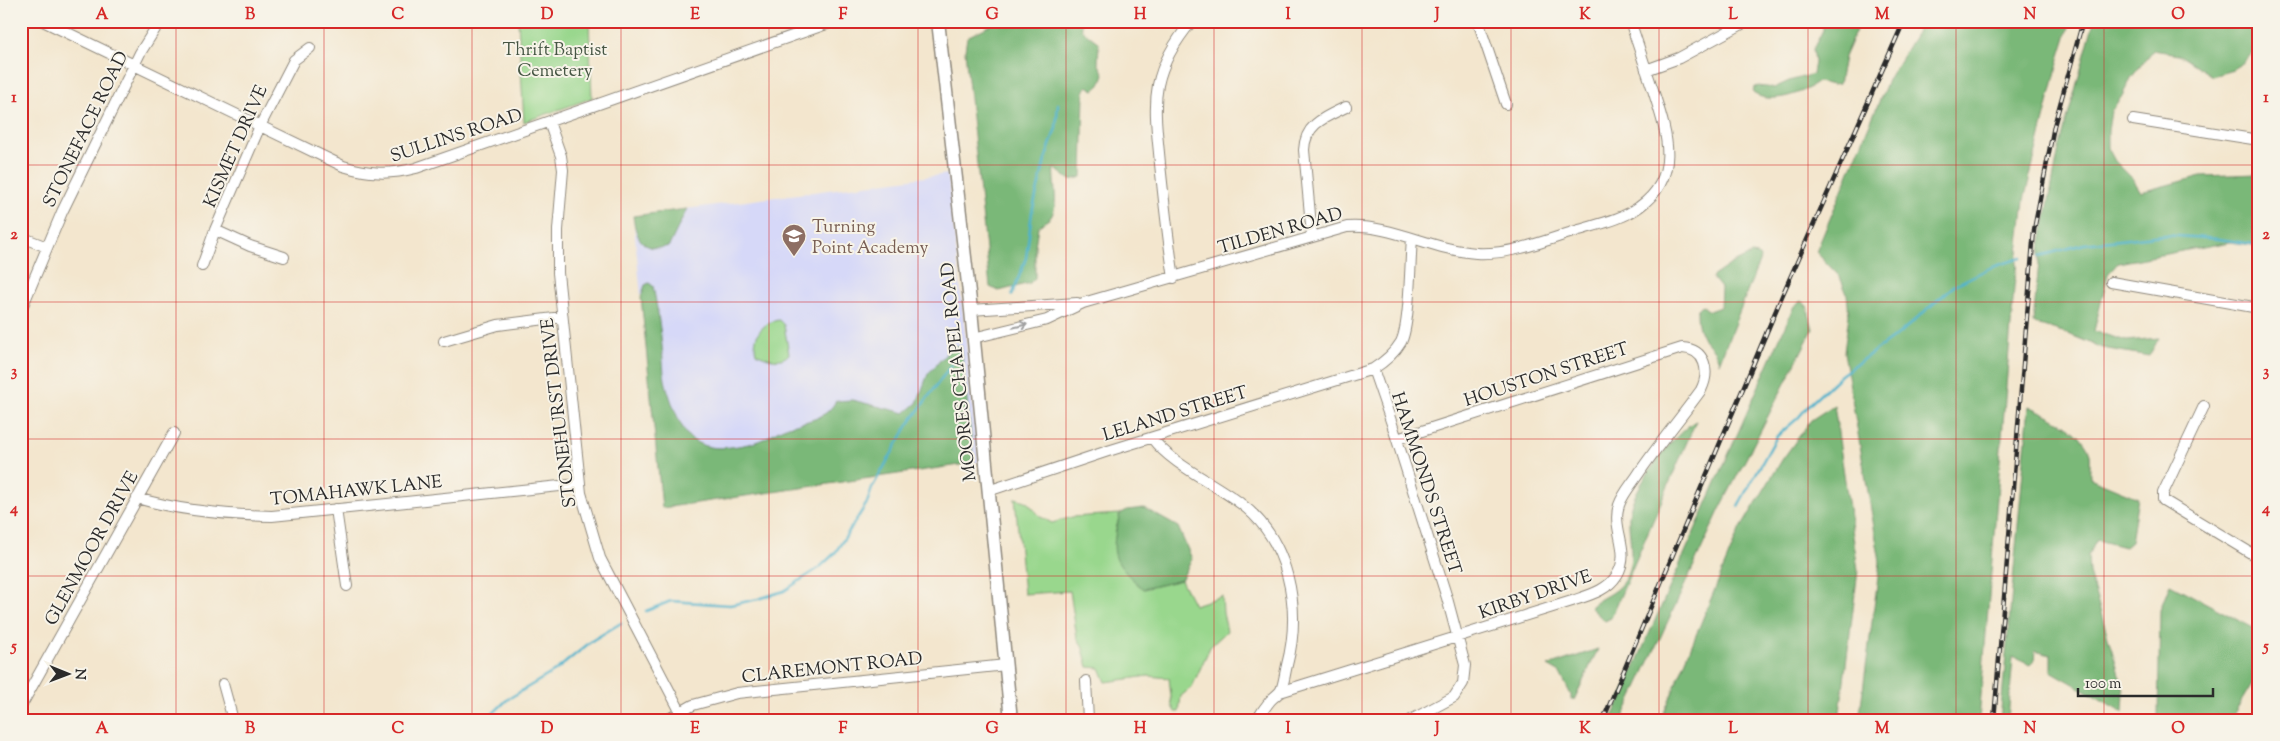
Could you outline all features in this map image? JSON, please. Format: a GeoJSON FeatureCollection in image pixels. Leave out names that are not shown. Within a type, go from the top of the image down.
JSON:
{"type":"FeatureCollection","features":[{"type":"Feature","properties":{"kind":"main road","name":"MOORES CHAPEL ROAD"},"geometry":{"type":"LineString","coordinates":[[938,21],[973,338],[1011,720]]}},
{"type":"Feature","properties":{"kind":"street","name":"SULLINS ROAD"},"geometry":{"type":"LineString","coordinates":[[43,21],[343,166],[364,172],[385,174],[416,168],[835,21]]}},
{"type":"Feature","properties":{"kind":"street","name":"STONEFACE ROAD"},"geometry":{"type":"LineString","coordinates":[[21,310],[47,248],[134,66],[160,21]]}},
{"type":"Feature","properties":{"kind":"street"},"geometry":{"type":"LineString","coordinates":[[1174,278],[1164,201],[1156,101],[1159,83],[1168,57],[1175,43],[1192,21]]}},
{"type":"Feature","properties":{"kind":"street"},"geometry":{"type":"LineString","coordinates":[[1478,21],[1506,104]]}},
{"type":"Feature","properties":{"kind":"street","name":"TILDEN ROAD"},"geometry":{"type":"LineString","coordinates":[[973,338],[1047,320],[1083,303],[1174,278],[1336,229],[1359,226],[1382,230],[1456,250],[1499,252],[1521,248],[1585,228],[1638,208],[1652,195],[1659,185],[1664,174],[1669,150],[1664,126],[1630,21]]}},
{"type":"Feature","properties":{"kind":"street"},"geometry":{"type":"LineString","coordinates":[[1646,70],[1679,58],[1742,24]]}},
{"type":"Feature","properties":{"kind":"street","name":"KISMET DRIVE"},"geometry":{"type":"LineString","coordinates":[[202,266],[215,230],[260,126],[294,60],[310,48]]}},
{"type":"Feature","properties":{"kind":"street"},"geometry":{"type":"LineString","coordinates":[[1312,236],[1304,150],[1305,138],[1313,125],[1346,106]]}},
{"type":"Feature","properties":{"kind":"street"},"geometry":{"type":"LineString","coordinates":[[2133,120],[2259,140]]}},
{"type":"Feature","properties":{"kind":"street","name":"STONEHURST DRIVE"},"geometry":{"type":"LineString","coordinates":[[549,122],[561,156],[563,170],[558,254],[562,317],[580,484],[586,516],[600,558],[680,711]]}},
{"type":"Feature","properties":{"kind":"street"},"geometry":{"type":"LineString","coordinates":[[215,230],[250,246],[284,257]]}},
{"type":"Feature","properties":{"kind":"street"},"geometry":{"type":"LineString","coordinates":[[21,237],[47,248]]}},
{"type":"Feature","properties":{"kind":"street"},"geometry":{"type":"LineString","coordinates":[[1373,369],[1394,352],[1403,338],[1412,238]]}},
{"type":"Feature","properties":{"kind":"street"},"geometry":{"type":"LineString","coordinates":[[2111,282],[2259,308]]}},
{"type":"Feature","properties":{"kind":"street","name":"TILDEN ROAD"},"geometry":{"type":"LineString","coordinates":[[970,310],[1083,303]]}},
{"type":"Feature","properties":{"kind":"street"},"geometry":{"type":"LineString","coordinates":[[444,341],[498,325],[562,317]]}},
{"type":"Feature","properties":{"kind":"street","name":"HOUSTON STREET"},"geometry":{"type":"LineString","coordinates":[[1397,439],[1671,351],[1688,348],[1700,354],[1703,359]]}},
{"type":"Feature","properties":{"kind":"street","name":"KIRBY DRIVE"},"geometry":{"type":"LineString","coordinates":[[1280,692],[1458,637],[1603,589],[1614,580],[1623,559],[1624,549],[1617,516],[1621,499],[1701,390],[1706,376],[1703,359]]}},
{"type":"Feature","properties":{"kind":"street","name":"LELAND STREET"},"geometry":{"type":"LineString","coordinates":[[988,491],[1373,369]]}},
{"type":"Feature","properties":{"kind":"street","name":"HAMMONDS STREET"},"geometry":{"type":"LineString","coordinates":[[1373,369],[1397,439],[1465,665],[1463,684],[1459,691],[1441,706],[1411,720]]}},
{"type":"Feature","properties":{"kind":"street"},"geometry":{"type":"LineString","coordinates":[[2204,406],[2163,494],[2163,500],[2259,558]]}},
{"type":"Feature","properties":{"kind":"street","name":"GLENMOOR DRIVE"},"geometry":{"type":"LineString","coordinates":[[21,706],[174,433]]}},
{"type":"Feature","properties":{"kind":"street"},"geometry":{"type":"LineString","coordinates":[[1152,438],[1167,454],[1242,504],[1257,518],[1276,544],[1286,572],[1293,615],[1291,648],[1280,692],[1271,699],[1258,720]]}},
{"type":"Feature","properties":{"kind":"street","name":"TOMAHAWK LANE"},"geometry":{"type":"LineString","coordinates":[[137,498],[153,503],[238,515],[272,516],[580,484]]}},
{"type":"Feature","properties":{"kind":"street"},"geometry":{"type":"LineString","coordinates":[[336,509],[347,586]]}},
{"type":"Feature","properties":{"kind":"street","name":"CLAREMONT ROAD"},"geometry":{"type":"LineString","coordinates":[[667,720],[680,711],[719,697],[737,693],[1006,665]]}},
{"type":"Feature","properties":{"kind":"street"},"geometry":{"type":"LineString","coordinates":[[1086,681],[1088,720]]}},
{"type":"Feature","properties":{"kind":"street"},"geometry":{"type":"LineString","coordinates":[[223,684],[233,720]]}},
{"type":"Feature","properties":{"kind":"shaded area"},"geometry":{"type":"Polygon","coordinates":[[[948,174],[979,462],[662,508],[633,216],[948,174]]]}},
{"type":"Feature","properties":{"kind":"green space","name":"Thrift Baptist Cemetery"},"geometry":{"type":"Polygon","coordinates":[[[518,21],[589,21],[592,98],[524,122],[518,21]]]}},
{"type":"Feature","properties":{"kind":"green space"},"geometry":{"type":"Polygon","coordinates":[[[1014,21],[1081,21],[1082,30],[1099,43],[1098,63],[1104,74],[1100,85],[1094,90],[1087,86],[1084,92],[1082,177],[1070,180],[1054,168],[1055,206],[1051,217],[1038,227],[1035,246],[1035,278],[1030,283],[999,291],[990,287],[965,51],[967,37],[995,23],[1010,25],[1014,21]]]}},
{"type":"Feature","properties":{"kind":"green space"},"geometry":{"type":"Polygon","coordinates":[[[1823,21],[1860,21],[1844,57],[1839,84],[1833,85],[1818,82],[1795,94],[1777,98],[1768,98],[1753,93],[1754,88],[1758,86],[1774,88],[1789,81],[1813,74],[1815,61],[1813,49],[1823,30],[1823,21]]]}},
{"type":"Feature","properties":{"kind":"green space"},"geometry":{"type":"Polygon","coordinates":[[[1924,21],[2071,21],[2059,59],[2024,200],[2014,288],[1979,720],[1859,720],[1880,562],[1844,352],[1849,315],[1847,294],[1840,277],[1816,252],[1889,78],[1924,21]]]}},
{"type":"Feature","properties":{"kind":"green space"},"geometry":{"type":"Polygon","coordinates":[[[2094,21],[2259,21],[2259,54],[2253,53],[2233,70],[2212,76],[2178,54],[2153,50],[2131,78],[2122,96],[2111,111],[2108,148],[2115,161],[2133,179],[2141,192],[2201,176],[2259,174],[2259,246],[2230,242],[2118,263],[2108,274],[2094,331],[2126,341],[2159,338],[2149,356],[2102,348],[2066,333],[2033,323],[2041,242],[2059,149],[2094,21]]]}},
{"type":"Feature","properties":{"kind":"green space"},"geometry":{"type":"Polygon","coordinates":[[[687,209],[669,246],[653,248],[647,246],[639,238],[633,216],[687,209]]]}},
{"type":"Feature","properties":{"kind":"green space"},"geometry":{"type":"Polygon","coordinates":[[[1752,254],[1758,255],[1760,258],[1759,262],[1719,363],[1715,353],[1700,332],[1697,310],[1702,305],[1709,311],[1720,307],[1721,288],[1712,277],[1731,264],[1752,254]]]}},
{"type":"Feature","properties":{"kind":"green space"},"geometry":{"type":"Polygon","coordinates":[[[649,283],[653,286],[656,301],[664,376],[675,412],[687,435],[696,442],[706,446],[721,448],[754,443],[782,428],[816,419],[830,409],[836,401],[852,400],[905,413],[917,403],[928,374],[953,346],[961,346],[974,463],[662,508],[641,297],[645,285],[649,283]]]}},
{"type":"Feature","properties":{"kind":"green space"},"geometry":{"type":"Polygon","coordinates":[[[1801,301],[1807,306],[1813,329],[1720,509],[1622,720],[1611,720],[1794,306],[1801,301]]]}},
{"type":"Feature","properties":{"kind":"green space"},"geometry":{"type":"Polygon","coordinates":[[[779,320],[784,325],[789,354],[782,359],[778,359],[756,353],[756,341],[760,331],[773,321],[779,320]]]}},
{"type":"Feature","properties":{"kind":"green space"},"geometry":{"type":"Polygon","coordinates":[[[1834,405],[1858,570],[1839,720],[1661,720],[1738,533],[1782,460],[1811,420],[1834,405]]]}},
{"type":"Feature","properties":{"kind":"green space"},"geometry":{"type":"Polygon","coordinates":[[[2029,406],[2065,425],[2081,438],[2090,454],[2090,478],[2138,498],[2131,542],[2125,547],[2097,540],[2088,555],[2089,573],[2124,691],[2123,712],[2051,671],[2051,655],[2035,651],[2034,661],[2030,665],[2013,657],[2008,720],[2000,720],[2029,406]]]}},
{"type":"Feature","properties":{"kind":"green space"},"geometry":{"type":"Polygon","coordinates":[[[1696,421],[1611,618],[1605,621],[1590,607],[1616,590],[1627,574],[1631,557],[1629,515],[1631,505],[1655,463],[1677,437],[1696,421]]]}},
{"type":"Feature","properties":{"kind":"green space"},"geometry":{"type":"Polygon","coordinates":[[[1015,498],[1026,501],[1041,517],[1052,523],[1072,517],[1120,514],[1115,533],[1143,589],[1181,580],[1194,605],[1222,596],[1227,631],[1210,647],[1192,687],[1181,696],[1179,712],[1175,712],[1172,706],[1169,678],[1148,676],[1106,682],[1100,668],[1088,667],[1082,645],[1077,638],[1070,591],[1024,594],[1015,498]]]}},
{"type":"Feature","properties":{"kind":"green space"},"geometry":{"type":"Polygon","coordinates":[[[1144,508],[1178,527],[1192,559],[1181,580],[1143,589],[1119,564],[1114,549],[1120,514],[1127,510],[1144,508]]]}},
{"type":"Feature","properties":{"kind":"green space"},"geometry":{"type":"Polygon","coordinates":[[[2170,584],[2259,631],[2259,672],[2230,720],[2162,720],[2158,717],[2160,610],[2170,584]]]}},
{"type":"Feature","properties":{"kind":"green space"},"geometry":{"type":"Polygon","coordinates":[[[1598,649],[1574,700],[1571,700],[1571,695],[1560,673],[1548,666],[1598,649]]]}},
{"type":"Feature","properties":{"kind":"waterway"},"geometry":{"type":"LineString","coordinates":[[1012,295],[1026,258],[1032,212],[1045,160],[1056,128],[1058,104]]}},
{"type":"Feature","properties":{"kind":"waterway"},"geometry":{"type":"LineString","coordinates":[[2040,256],[2084,244],[2163,235],[2219,239],[2259,245]]}},
{"type":"Feature","properties":{"kind":"waterway"},"geometry":{"type":"LineString","coordinates":[[1738,506],[1777,436],[1841,375],[1901,332],[1955,285],[1992,267],[2021,258]]}},
{"type":"Feature","properties":{"kind":"waterway"},"geometry":{"type":"LineString","coordinates":[[646,611],[671,601],[730,605],[758,599],[784,591],[819,568],[835,553],[867,503],[872,488],[908,425],[959,354]]}},
{"type":"Feature","properties":{"kind":"waterway"},"geometry":{"type":"LineString","coordinates":[[486,720],[508,699],[555,671],[593,640],[621,623]]}},
{"type":"Feature","properties":{"kind":"railway"},"geometry":{"type":"LineString","coordinates":[[1603,720],[1782,296],[1904,21]]}},
{"type":"Feature","properties":{"kind":"railway"},"geometry":{"type":"LineString","coordinates":[[1994,720],[2034,230],[2054,126],[2083,21]]}},
{"type":"Feature","properties":{"kind":"place","name":"Turning Point Academy"},"geometry":{"type":"Point","coordinates":[794,257]}}]}
